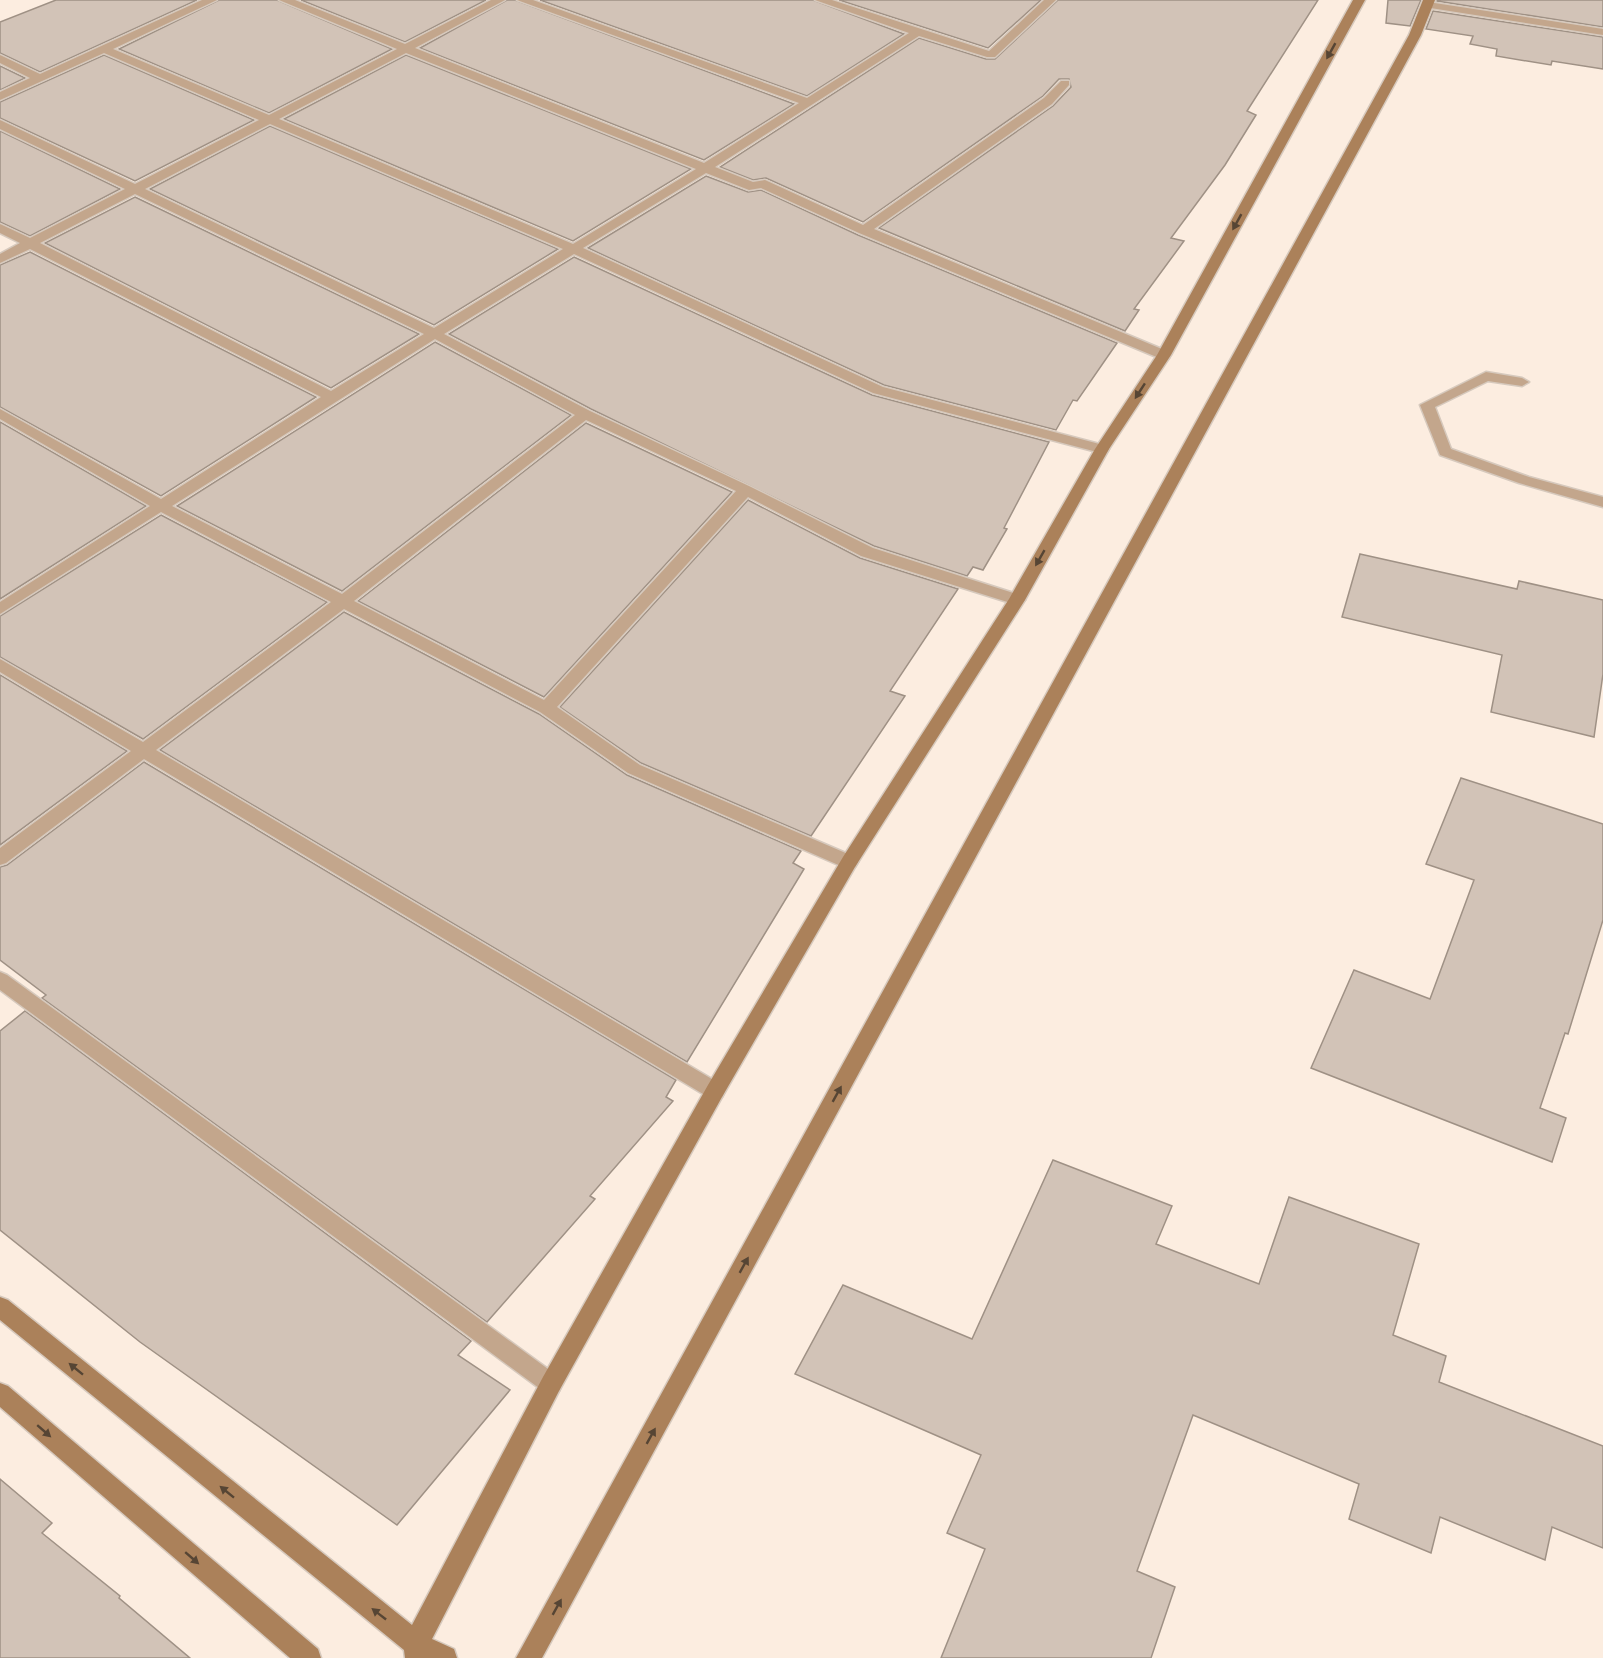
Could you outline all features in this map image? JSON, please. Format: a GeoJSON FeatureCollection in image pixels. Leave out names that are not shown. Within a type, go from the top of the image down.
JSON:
{"type":"FeatureCollection","features":[{"type":"Feature","properties":{"kind":"street"},"geometry":{"type":"LineString","coordinates":[[0,96],[211,0]]}},
{"type":"Feature","properties":{"kind":"street"},"geometry":{"type":"LineString","coordinates":[[285,0],[753,186],[761,183],[864,230],[1164,355]]}},
{"type":"Feature","properties":{"kind":"street"},"geometry":{"type":"LineString","coordinates":[[0,259],[499,0]]}},
{"type":"Feature","properties":{"kind":"street"},"geometry":{"type":"LineString","coordinates":[[523,0],[807,102]]}},
{"type":"Feature","properties":{"kind":"street"},"geometry":{"type":"LineString","coordinates":[[821,0],[991,55],[1050,0]]}},
{"type":"Feature","properties":{"kind":"street"},"geometry":{"type":"LineString","coordinates":[[416,1651],[551,1384],[715,1091],[849,862],[1017,600],[1102,449],[1164,355],[1359,0]]}},
{"type":"Feature","properties":{"kind":"street"},"geometry":{"type":"LineString","coordinates":[[528,1658],[1409,46],[1428,2],[1603,33]]}},
{"type":"Feature","properties":{"kind":"street"},"geometry":{"type":"LineString","coordinates":[[0,609],[332,397],[707,167],[918,33]]}},
{"type":"Feature","properties":{"kind":"street"},"geometry":{"type":"LineString","coordinates":[[104,49],[574,249],[878,390],[1102,449]]}},
{"type":"Feature","properties":{"kind":"street"},"geometry":{"type":"LineString","coordinates":[[0,58],[39,78]]}},
{"type":"Feature","properties":{"kind":"street"},"geometry":{"type":"LineString","coordinates":[[864,230],[1048,101],[1065,83]]}},
{"type":"Feature","properties":{"kind":"street"},"geometry":{"type":"LineString","coordinates":[[0,124],[137,188],[435,334],[585,414],[746,490],[867,552],[1017,600]]}},
{"type":"Feature","properties":{"kind":"street"},"geometry":{"type":"LineString","coordinates":[[0,228],[332,397]]}},
{"type":"Feature","properties":{"kind":"street"},"geometry":{"type":"LineString","coordinates":[[1522,382],[1486,376],[1427,405],[1444,452],[1524,480],[1603,502]]}},
{"type":"Feature","properties":{"kind":"street"},"geometry":{"type":"LineString","coordinates":[[0,413],[161,506],[546,708],[634,769],[849,862]]}},
{"type":"Feature","properties":{"kind":"street"},"geometry":{"type":"LineString","coordinates":[[0,858],[342,602],[585,414]]}},
{"type":"Feature","properties":{"kind":"street"},"geometry":{"type":"LineString","coordinates":[[546,708],[746,490]]}},
{"type":"Feature","properties":{"kind":"street"},"geometry":{"type":"LineString","coordinates":[[0,665],[715,1091]]}},
{"type":"Feature","properties":{"kind":"street"},"geometry":{"type":"LineString","coordinates":[[0,980],[551,1384]]}},
{"type":"Feature","properties":{"kind":"street"},"geometry":{"type":"LineString","coordinates":[[0,1307],[416,1651],[445,1658]]}},
{"type":"Feature","properties":{"kind":"street"},"geometry":{"type":"LineString","coordinates":[[0,1393],[309,1658]]}},
{"type":"Feature","properties":{"kind":"building"},"geometry":{"type":"Polygon","coordinates":[[[56,0],[197,0],[40,72],[0,53],[0,22],[56,0]]]}},
{"type":"Feature","properties":{"kind":"building"},"geometry":{"type":"Polygon","coordinates":[[[219,0],[277,0],[392,49],[269,113],[119,49],[219,0]]]}},
{"type":"Feature","properties":{"kind":"building"},"geometry":{"type":"Polygon","coordinates":[[[301,0],[486,0],[405,42],[301,0]]]}},
{"type":"Feature","properties":{"kind":"building"},"geometry":{"type":"Polygon","coordinates":[[[507,0],[515,0],[794,104],[704,160],[420,48],[507,0]]]}},
{"type":"Feature","properties":{"kind":"building"},"geometry":{"type":"Polygon","coordinates":[[[540,0],[813,0],[904,34],[807,96],[540,0]]]}},
{"type":"Feature","properties":{"kind":"building"},"geometry":{"type":"Polygon","coordinates":[[[839,0],[1041,0],[988,48],[839,0]]]}},
{"type":"Feature","properties":{"kind":"building"},"geometry":{"type":"Polygon","coordinates":[[[1058,0],[1318,0],[1247,111],[1256,115],[1225,165],[1171,238],[1184,241],[1134,309],[1139,310],[1125,331],[879,228],[1053,106],[1071,87],[1069,79],[1059,79],[1043,96],[863,222],[766,178],[753,180],[720,167],[919,38],[986,59],[995,59],[1058,0]]]}},
{"type":"Feature","properties":{"kind":"building"},"geometry":{"type":"Polygon","coordinates":[[[1388,0],[1421,0],[1410,26],[1386,23],[1388,0]]]}},
{"type":"Feature","properties":{"kind":"building"},"geometry":{"type":"Polygon","coordinates":[[[1603,0],[1603,27],[1437,1],[1603,0]]]}},
{"type":"Feature","properties":{"kind":"building"},"geometry":{"type":"Polygon","coordinates":[[[1433,11],[1603,37],[1603,69],[1552,61],[1551,65],[1496,56],[1497,49],[1470,44],[1473,36],[1426,29],[1433,11]]]}},
{"type":"Feature","properties":{"kind":"building"},"geometry":{"type":"Polygon","coordinates":[[[104,55],[254,120],[135,181],[0,118],[0,102],[104,55]]]}},
{"type":"Feature","properties":{"kind":"building"},"geometry":{"type":"Polygon","coordinates":[[[406,55],[691,169],[573,241],[284,119],[406,55]]]}},
{"type":"Feature","properties":{"kind":"building"},"geometry":{"type":"Polygon","coordinates":[[[0,66],[25,78],[0,90],[0,66]]]}},
{"type":"Feature","properties":{"kind":"building"},"geometry":{"type":"Polygon","coordinates":[[[270,126],[558,249],[434,325],[150,189],[270,126]]]}},
{"type":"Feature","properties":{"kind":"building"},"geometry":{"type":"Polygon","coordinates":[[[0,131],[120,189],[30,236],[0,222],[0,131]]]}},
{"type":"Feature","properties":{"kind":"building"},"geometry":{"type":"Polygon","coordinates":[[[706,176],[748,192],[761,190],[858,235],[1117,343],[1077,401],[1073,400],[1056,430],[884,385],[588,248],[706,176]]]}},
{"type":"Feature","properties":{"kind":"building"},"geometry":{"type":"Polygon","coordinates":[[[135,197],[419,334],[331,388],[45,243],[135,197]]]}},
{"type":"Feature","properties":{"kind":"building"},"geometry":{"type":"Polygon","coordinates":[[[30,252],[316,397],[161,496],[0,407],[0,265],[30,252]]]}},
{"type":"Feature","properties":{"kind":"building"},"geometry":{"type":"Polygon","coordinates":[[[574,257],[872,395],[1049,442],[1004,528],[1007,529],[983,570],[973,567],[967,576],[874,546],[591,409],[449,334],[574,257]]]}},
{"type":"Feature","properties":{"kind":"building"},"geometry":{"type":"Polygon","coordinates":[[[435,342],[571,415],[342,591],[177,506],[435,342]]]}},
{"type":"Feature","properties":{"kind":"building"},"geometry":{"type":"Polygon","coordinates":[[[0,422],[146,506],[0,599],[0,422]]]}},
{"type":"Feature","properties":{"kind":"building"},"geometry":{"type":"Polygon","coordinates":[[[586,423],[732,492],[544,697],[358,601],[586,423]]]}},
{"type":"Feature","properties":{"kind":"building"},"geometry":{"type":"Polygon","coordinates":[[[748,500],[860,558],[958,589],[890,691],[905,696],[811,836],[641,763],[560,707],[748,500]]]}},
{"type":"Feature","properties":{"kind":"building"},"geometry":{"type":"Polygon","coordinates":[[[161,515],[327,602],[143,739],[0,657],[0,616],[161,515]]]}},
{"type":"Feature","properties":{"kind":"building"},"geometry":{"type":"Polygon","coordinates":[[[1360,554],[1517,589],[1519,581],[1603,600],[1603,674],[1594,737],[1491,712],[1502,655],[1342,617],[1360,554]]]}},
{"type":"Feature","properties":{"kind":"building"},"geometry":{"type":"Polygon","coordinates":[[[344,612],[539,714],[627,775],[801,851],[793,863],[804,869],[687,1062],[160,750],[344,612]]]}},
{"type":"Feature","properties":{"kind":"building"},"geometry":{"type":"Polygon","coordinates":[[[0,675],[127,751],[0,845],[0,675]]]}},
{"type":"Feature","properties":{"kind":"building"},"geometry":{"type":"Polygon","coordinates":[[[144,762],[676,1080],[666,1097],[673,1101],[590,1196],[595,1199],[487,1322],[42,998],[46,995],[0,960],[0,867],[7,865],[144,762]]]}},
{"type":"Feature","properties":{"kind":"building"},"geometry":{"type":"Polygon","coordinates":[[[1461,778],[1603,824],[1603,920],[1568,1034],[1565,1033],[1540,1108],[1566,1118],[1552,1162],[1311,1068],[1354,970],[1430,999],[1474,880],[1426,864],[1461,778]]]}},
{"type":"Feature","properties":{"kind":"building"},"geometry":{"type":"Polygon","coordinates":[[[25,1011],[471,1341],[458,1355],[510,1390],[397,1525],[140,1342],[0,1230],[0,1031],[25,1011]]]}},
{"type":"Feature","properties":{"kind":"building"},"geometry":{"type":"Polygon","coordinates":[[[1053,1160],[1172,1206],[1156,1244],[1259,1284],[1289,1197],[1419,1244],[1393,1335],[1446,1356],[1439,1382],[1603,1446],[1603,1548],[1552,1527],[1545,1560],[1440,1517],[1431,1553],[1349,1519],[1359,1484],[1193,1415],[1137,1571],[1175,1587],[1151,1658],[941,1658],[985,1549],[947,1533],[981,1455],[795,1374],[843,1285],[972,1339],[1053,1160]]]}},
{"type":"Feature","properties":{"kind":"building"},"geometry":{"type":"Polygon","coordinates":[[[0,1479],[52,1523],[42,1533],[120,1596],[119,1598],[190,1658],[0,1658],[0,1479]]]}}]}
